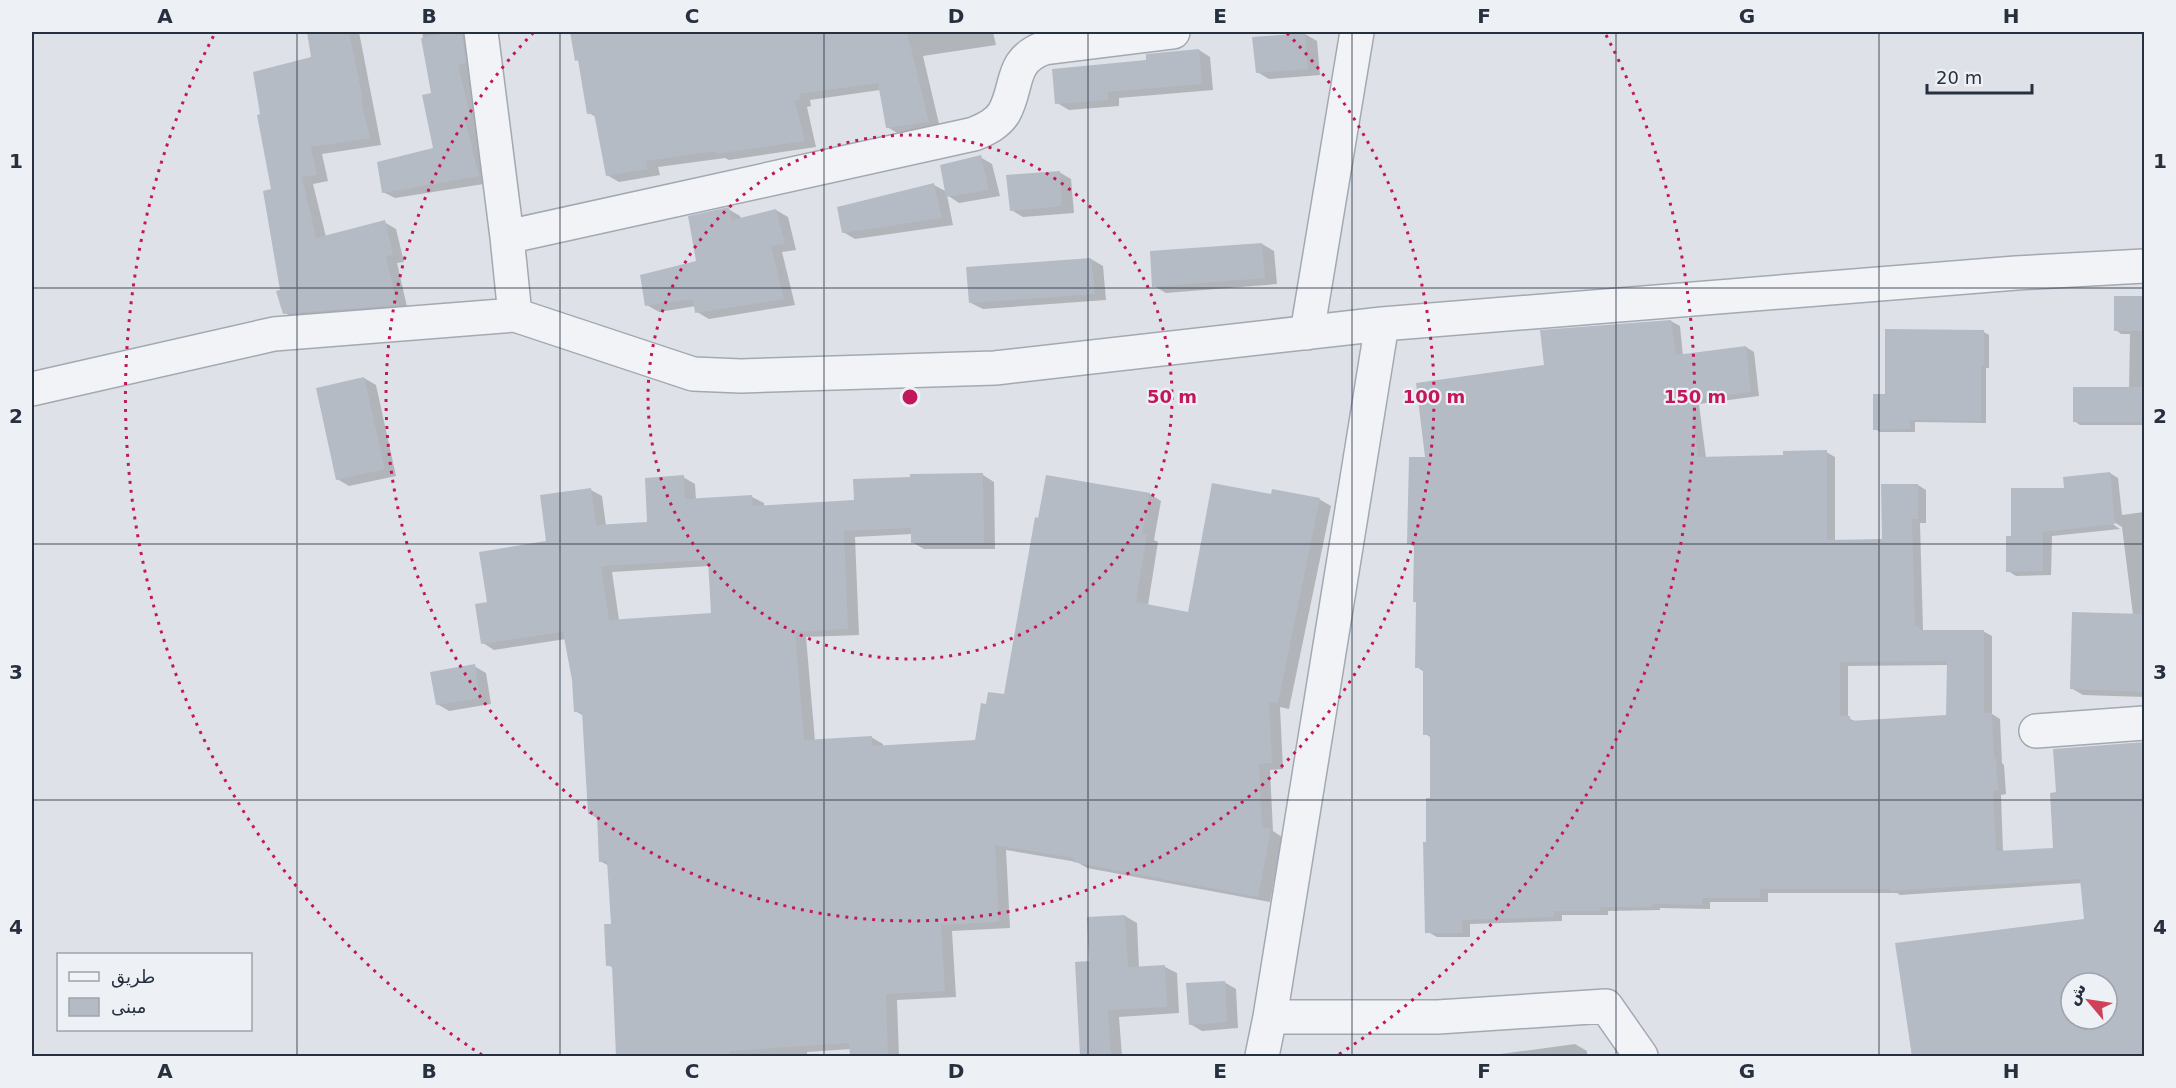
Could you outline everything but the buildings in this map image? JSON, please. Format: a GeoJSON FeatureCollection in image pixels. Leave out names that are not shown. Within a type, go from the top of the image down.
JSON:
{"type":"FeatureCollection","features":[{"type":"Feature","properties":{"kind":"street"},"geometry":{"type":"LineString","coordinates":[[481,32],[515,315]]}},
{"type":"Feature","properties":{"kind":"street"},"geometry":{"type":"LineString","coordinates":[[507,237],[974,134],[989,128],[1003,114],[1017,72],[1032,54],[1044,48],[1173,32]]}},
{"type":"Feature","properties":{"kind":"street"},"geometry":{"type":"LineString","coordinates":[[1307,333],[1357,32]]}},
{"type":"Feature","properties":{"kind":"street"},"geometry":{"type":"LineString","coordinates":[[32,389],[274,334],[515,315],[693,374],[741,376],[995,368],[1382,324],[2016,273],[2145,266]]}},
{"type":"Feature","properties":{"kind":"street"},"geometry":{"type":"LineString","coordinates":[[1262,1056],[1382,324]]}},
{"type":"Feature","properties":{"kind":"street"},"geometry":{"type":"LineString","coordinates":[[2036,731],[2145,723]]}},
{"type":"Feature","properties":{"kind":"street"},"geometry":{"type":"LineString","coordinates":[[1270,1017],[1437,1017],[1606,1006],[1641,1056]]}}]}
